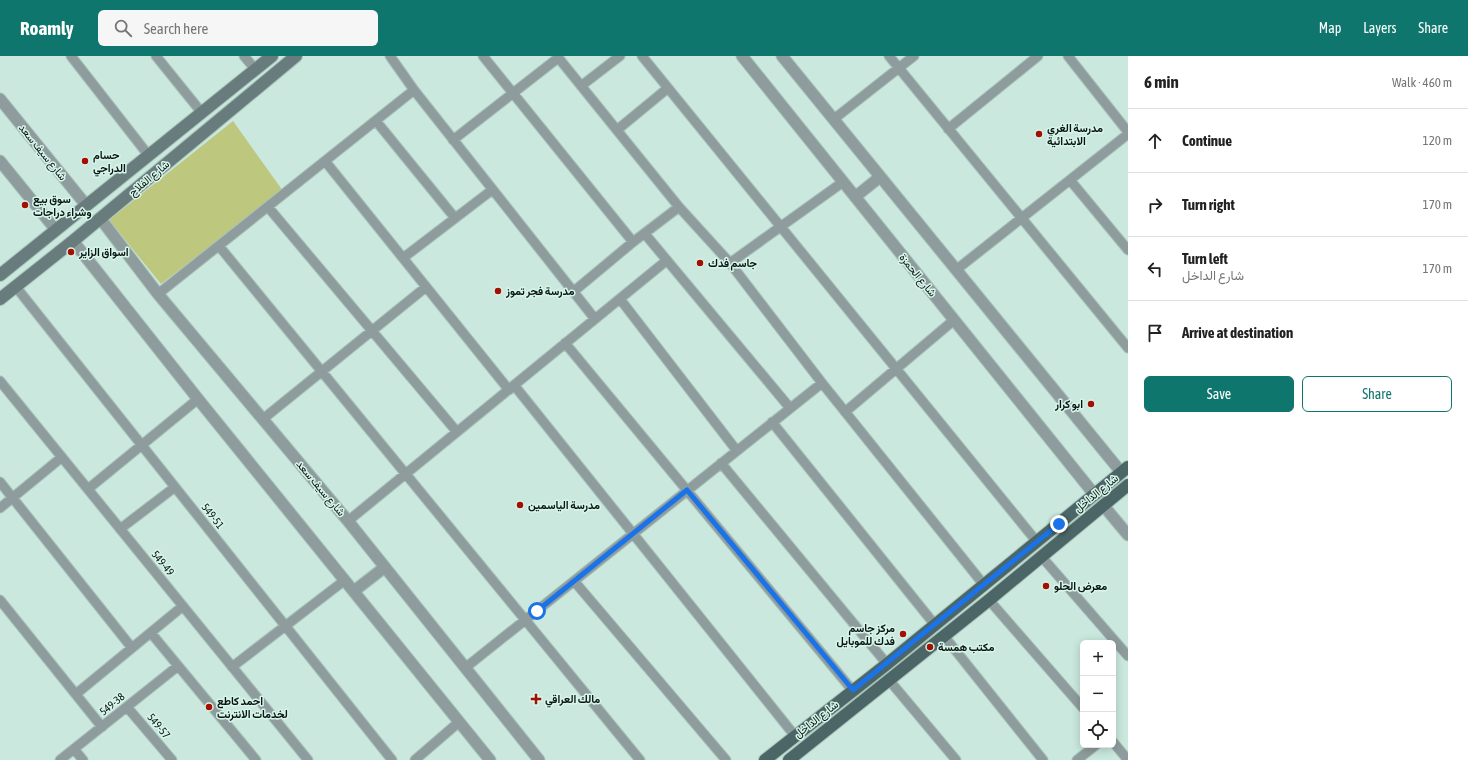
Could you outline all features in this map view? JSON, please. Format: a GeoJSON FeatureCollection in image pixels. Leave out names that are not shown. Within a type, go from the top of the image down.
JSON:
{"type":"FeatureCollection","features":[{"type":"Feature","properties":{"kind":"main road","name":"شارع الفلاح"},"geometry":{"type":"LineString","coordinates":[[0,275],[272,56]]}},
{"type":"Feature","properties":{"kind":"main road","name":"شارع الفلاح"},"geometry":{"type":"LineString","coordinates":[[0,299],[73,241],[296,56]]}},
{"type":"Feature","properties":{"kind":"main road","name":"شارع الداخل"},"geometry":{"type":"LineString","coordinates":[[765,760],[887,664],[1125,470]]}},
{"type":"Feature","properties":{"kind":"main road","name":"شارع الداخل"},"geometry":{"type":"LineString","coordinates":[[789,760],[989,600],[1128,485]]}},
{"type":"Feature","properties":{"kind":"street"},"geometry":{"type":"LineString","coordinates":[[71,56],[149,156]]}},
{"type":"Feature","properties":{"kind":"street"},"geometry":{"type":"LineString","coordinates":[[156,56],[202,113]]}},
{"type":"Feature","properties":{"kind":"street"},"geometry":{"type":"LineString","coordinates":[[244,56],[255,69]]}},
{"type":"Feature","properties":{"kind":"street"},"geometry":{"type":"LineString","coordinates":[[390,56],[414,90],[595,320]]}},
{"type":"Feature","properties":{"kind":"street"},"geometry":{"type":"LineString","coordinates":[[483,56],[633,242]]}},
{"type":"Feature","properties":{"kind":"street"},"geometry":{"type":"LineString","coordinates":[[581,86],[620,56]]}},
{"type":"Feature","properties":{"kind":"street"},"geometry":{"type":"LineString","coordinates":[[642,56],[1037,542]]}},
{"type":"Feature","properties":{"kind":"street","name":"شارع الحمزة"},"geometry":{"type":"LineString","coordinates":[[742,56],[1094,494]]}},
{"type":"Feature","properties":{"kind":"street"},"geometry":{"type":"LineString","coordinates":[[782,56],[956,270],[1125,470]]}},
{"type":"Feature","properties":{"kind":"street"},"geometry":{"type":"LineString","coordinates":[[889,56],[1128,348]]}},
{"type":"Feature","properties":{"kind":"street"},"geometry":{"type":"LineString","coordinates":[[834,119],[914,56]]}},
{"type":"Feature","properties":{"kind":"street"},"geometry":{"type":"LineString","coordinates":[[948,128],[1038,56]]}},
{"type":"Feature","properties":{"kind":"street"},"geometry":{"type":"LineString","coordinates":[[956,270],[1128,133],[1068,56]]}},
{"type":"Feature","properties":{"kind":"street"},"geometry":{"type":"LineString","coordinates":[[453,140],[558,57],[679,207],[730,263],[822,383],[984,585]]}},
{"type":"Feature","properties":{"kind":"street"},"geometry":{"type":"LineString","coordinates":[[617,130],[668,88]]}},
{"type":"Feature","properties":{"kind":"street"},"geometry":{"type":"LineString","coordinates":[[158,294],[414,90]]}},
{"type":"Feature","properties":{"kind":"street","name":"شارع سيف سعد"},"geometry":{"type":"LineString","coordinates":[[0,99],[86,205]]}},
{"type":"Feature","properties":{"kind":"street"},"geometry":{"type":"LineString","coordinates":[[376,120],[455,218]]}},
{"type":"Feature","properties":{"kind":"street"},"geometry":{"type":"LineString","coordinates":[[0,161],[56,230]]}},
{"type":"Feature","properties":{"kind":"street"},"geometry":{"type":"LineString","coordinates":[[325,161],[426,287],[633,533],[795,736]]}},
{"type":"Feature","properties":{"kind":"street"},"geometry":{"type":"LineString","coordinates":[[855,197],[880,177]]}},
{"type":"Feature","properties":{"kind":"street"},"geometry":{"type":"LineString","coordinates":[[1070,180],[1128,250]]}},
{"type":"Feature","properties":{"kind":"street"},"geometry":{"type":"LineString","coordinates":[[730,263],[780,226],[844,182]]}},
{"type":"Feature","properties":{"kind":"street"},"geometry":{"type":"LineString","coordinates":[[403,258],[492,190]]}},
{"type":"Feature","properties":{"kind":"street"},"geometry":{"type":"LineString","coordinates":[[268,207],[457,432]]}},
{"type":"Feature","properties":{"kind":"street"},"geometry":{"type":"LineString","coordinates":[[573,292],[633,242],[679,207]]}},
{"type":"Feature","properties":{"kind":"street","name":"شارع سيف سعد"},"geometry":{"type":"LineString","coordinates":[[100,218],[158,294],[385,567],[540,760]]}},
{"type":"Feature","properties":{"kind":"street"},"geometry":{"type":"LineString","coordinates":[[645,234],[790,408]]}},
{"type":"Feature","properties":{"kind":"street"},"geometry":{"type":"LineString","coordinates":[[73,241],[198,399],[490,760]]}},
{"type":"Feature","properties":{"kind":"street"},"geometry":{"type":"LineString","coordinates":[[219,246],[640,760]]}},
{"type":"Feature","properties":{"kind":"street"},"geometry":{"type":"LineString","coordinates":[[348,522],[666,261]]}},
{"type":"Feature","properties":{"kind":"street","name":"549-51"},"geometry":{"type":"LineString","coordinates":[[16,287],[392,760]]}},
{"type":"Feature","properties":{"kind":"street"},"geometry":{"type":"LineString","coordinates":[[263,419],[426,287]]}},
{"type":"Feature","properties":{"kind":"street"},"geometry":{"type":"LineString","coordinates":[[620,299],[737,451]]}},
{"type":"Feature","properties":{"kind":"street"},"geometry":{"type":"LineString","coordinates":[[845,412],[954,320]]}},
{"type":"Feature","properties":{"kind":"street"},"geometry":{"type":"LineString","coordinates":[[565,343],[853,690]]}},
{"type":"Feature","properties":{"kind":"street","name":"549-49"},"geometry":{"type":"LineString","coordinates":[[0,381],[308,760]]}},
{"type":"Feature","properties":{"kind":"street"},"geometry":{"type":"LineString","coordinates":[[465,668],[822,383]]}},
{"type":"Feature","properties":{"kind":"street"},"geometry":{"type":"LineString","coordinates":[[88,490],[198,399]]}},
{"type":"Feature","properties":{"kind":"street"},"geometry":{"type":"LineString","coordinates":[[772,422],[935,625]]}},
{"type":"Feature","properties":{"kind":"street"},"geometry":{"type":"LineString","coordinates":[[0,508],[62,457]]}},
{"type":"Feature","properties":{"kind":"street"},"geometry":{"type":"LineString","coordinates":[[721,463],[887,664]]}},
{"type":"Feature","properties":{"kind":"street"},"geometry":{"type":"LineString","coordinates":[[0,482],[132,648]]}},
{"type":"Feature","properties":{"kind":"street"},"geometry":{"type":"LineString","coordinates":[[120,529],[175,487]]}},
{"type":"Feature","properties":{"kind":"street"},"geometry":{"type":"LineString","coordinates":[[1103,505],[1128,535]]}},
{"type":"Feature","properties":{"kind":"street"},"geometry":{"type":"LineString","coordinates":[[1041,556],[1128,656]]}},
{"type":"Feature","properties":{"kind":"street"},"geometry":{"type":"LineString","coordinates":[[354,591],[385,567]]}},
{"type":"Feature","properties":{"kind":"street"},"geometry":{"type":"LineString","coordinates":[[232,666],[345,580]]}},
{"type":"Feature","properties":{"kind":"street"},"geometry":{"type":"LineString","coordinates":[[574,581],[726,760]]}},
{"type":"Feature","properties":{"kind":"street"},"geometry":{"type":"LineString","coordinates":[[0,600],[102,727]]}},
{"type":"Feature","properties":{"kind":"street"},"geometry":{"type":"LineString","coordinates":[[989,600],[1080,705]]}},
{"type":"Feature","properties":{"kind":"street"},"geometry":{"type":"LineString","coordinates":[[76,694],[183,606]]}},
{"type":"Feature","properties":{"kind":"street"},"geometry":{"type":"LineString","coordinates":[[151,633],[256,760]]}},
{"type":"Feature","properties":{"kind":"street"},"geometry":{"type":"LineString","coordinates":[[944,636],[1043,760]]}},
{"type":"Feature","properties":{"kind":"street","name":"549-38"},"geometry":{"type":"LineString","coordinates":[[60,760],[178,666]]}},
{"type":"Feature","properties":{"kind":"street"},"geometry":{"type":"LineString","coordinates":[[889,680],[956,760]]}},
{"type":"Feature","properties":{"kind":"street","name":"549-57"},"geometry":{"type":"LineString","coordinates":[[127,707],[172,760]]}},
{"type":"Feature","properties":{"kind":"street"},"geometry":{"type":"LineString","coordinates":[[415,760],[459,722]]}},
{"type":"Feature","properties":{"kind":"street"},"geometry":{"type":"LineString","coordinates":[[1116,746],[1128,760]]}},
{"type":"Feature","properties":{"kind":"street"},"geometry":{"type":"LineString","coordinates":[[1077,760],[1092,748]]}},
{"type":"Feature","properties":{"kind":"street"},"geometry":{"type":"LineString","coordinates":[[74,749],[83,760]]}},
{"type":"Feature","properties":{"kind":"green space"},"geometry":{"type":"Polygon","coordinates":[[[233,121],[283,191],[161,284],[109,220],[233,121]]]}},
{"type":"Feature","properties":{"kind":"place","name":"مدرسة الغري الابتدائية"},"geometry":{"type":"Point","coordinates":[1039,134]}},
{"type":"Feature","properties":{"kind":"place","name":"حسام الدراجي"},"geometry":{"type":"Point","coordinates":[85,161]}},
{"type":"Feature","properties":{"kind":"place","name":"سوق بيع وشراء دراجات"},"geometry":{"type":"Point","coordinates":[25,205]}},
{"type":"Feature","properties":{"kind":"place","name":"اسواق الزاير"},"geometry":{"type":"Point","coordinates":[71,252]}},
{"type":"Feature","properties":{"kind":"place","name":"جاسم فدك"},"geometry":{"type":"Point","coordinates":[700,263]}},
{"type":"Feature","properties":{"kind":"place","name":"مدرسة فجر تموز"},"geometry":{"type":"Point","coordinates":[498,291]}},
{"type":"Feature","properties":{"kind":"place","name":"ابو كرار"},"geometry":{"type":"Point","coordinates":[1091,404]}},
{"type":"Feature","properties":{"kind":"place","name":"مدرسة الياسمين"},"geometry":{"type":"Point","coordinates":[520,505]}},
{"type":"Feature","properties":{"kind":"place","name":"معرض الحلو"},"geometry":{"type":"Point","coordinates":[1046,586]}},
{"type":"Feature","properties":{"kind":"place","name":"مركز جاسم فدك للموبايل"},"geometry":{"type":"Point","coordinates":[903,634]}},
{"type":"Feature","properties":{"kind":"place","name":"مكتب همسة"},"geometry":{"type":"Point","coordinates":[930,647]}},
{"type":"Feature","properties":{"kind":"place","name":"مالك العراقي"},"geometry":{"type":"Point","coordinates":[536,699]}},
{"type":"Feature","properties":{"kind":"place","name":"احمد كاطع لخدمات الانترنت"},"geometry":{"type":"Point","coordinates":[209,707]}},
{"type":"Feature","properties":{"kind":"route"},"geometry":{"type":"LineString","coordinates":[[537,611],[687,490],[853,690],[1059,524]]}}]}
